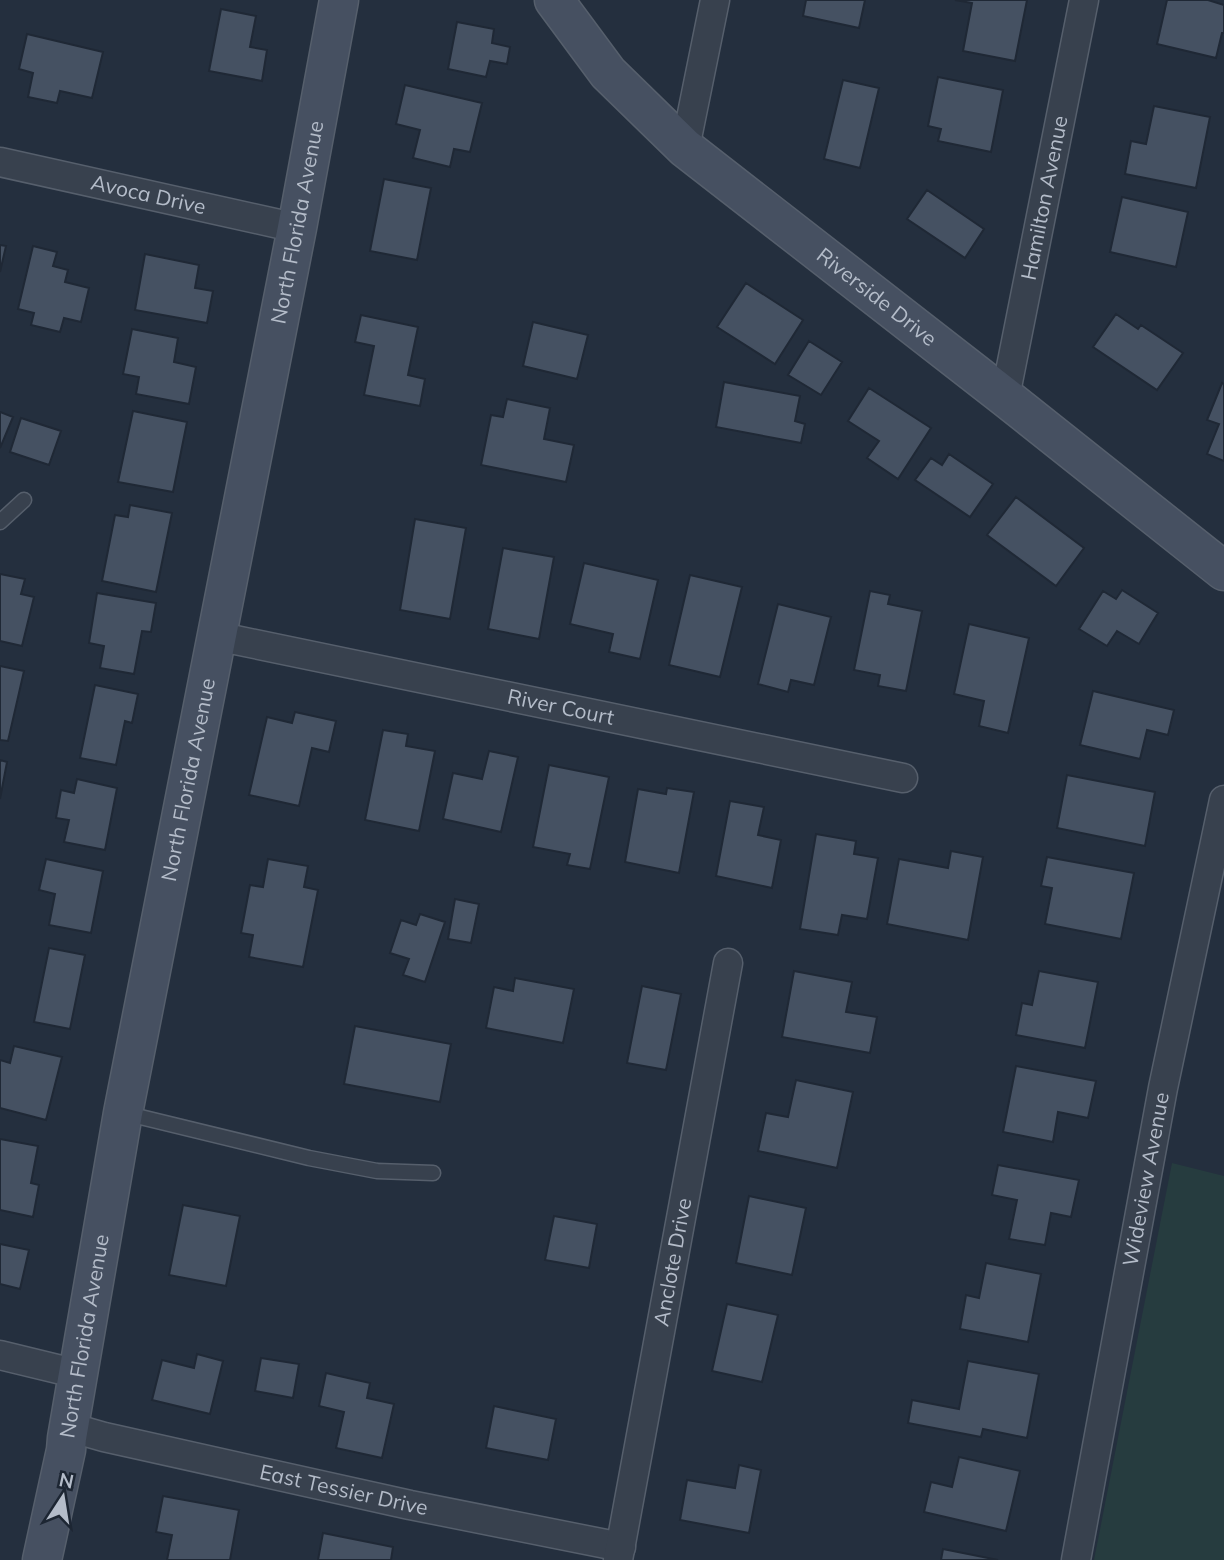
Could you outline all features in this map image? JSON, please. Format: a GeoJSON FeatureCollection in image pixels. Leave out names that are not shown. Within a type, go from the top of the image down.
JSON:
{"type":"FeatureCollection","features":[{"type":"Feature","properties":{"kind":"street","name":"North Florida Avenue"},"geometry":{"type":"LineString","coordinates":[[41,1560],[66,1450],[123,1113],[297,228],[339,0]]}},
{"type":"Feature","properties":{"kind":"street","name":"Riverside Drive"},"geometry":{"type":"LineString","coordinates":[[554,0],[608,73],[685,148],[1224,571]]}},
{"type":"Feature","properties":{"kind":"street"},"geometry":{"type":"LineString","coordinates":[[685,148],[715,0]]}},
{"type":"Feature","properties":{"kind":"street","name":"Hamilton Avenue"},"geometry":{"type":"LineString","coordinates":[[1005,397],[1084,0]]}},
{"type":"Feature","properties":{"kind":"street","name":"Avoca Drive"},"geometry":{"type":"LineString","coordinates":[[0,162],[297,228]]}},
{"type":"Feature","properties":{"kind":"street","name":"River Court"},"geometry":{"type":"LineString","coordinates":[[216,636],[904,778]]}},
{"type":"Feature","properties":{"kind":"street","name":"Wideview Avenue"},"geometry":{"type":"LineString","coordinates":[[1076,1560],[1163,1088],[1224,800]]}},
{"type":"Feature","properties":{"kind":"street","name":"Anclote Drive"},"geometry":{"type":"LineString","coordinates":[[619,1553],[728,963]]}},
{"type":"Feature","properties":{"kind":"street"},"geometry":{"type":"LineString","coordinates":[[0,1355],[78,1374]]}},
{"type":"Feature","properties":{"kind":"street","name":"East Tessier Drive"},"geometry":{"type":"LineString","coordinates":[[69,1427],[619,1553]]}},
{"type":"Feature","properties":{"kind":"lane"},"geometry":{"type":"LineString","coordinates":[[0,522],[24,500]]}},
{"type":"Feature","properties":{"kind":"lane"},"geometry":{"type":"LineString","coordinates":[[123,1113],[377,1171],[433,1173]]}},
{"type":"Feature","properties":{"kind":"green space"},"geometry":{"type":"Polygon","coordinates":[[[1172,1163],[1224,1176],[1224,1560],[1094,1560],[1172,1163]]]}},
{"type":"Feature","properties":{"kind":"building"},"geometry":{"type":"Polygon","coordinates":[[[806,0],[865,0],[859,28],[803,16],[806,0]]]}},
{"type":"Feature","properties":{"kind":"building"},"geometry":{"type":"Polygon","coordinates":[[[955,0],[1027,0],[1015,61],[963,51],[972,3],[955,0]]]}},
{"type":"Feature","properties":{"kind":"building"},"geometry":{"type":"Polygon","coordinates":[[[1167,0],[1208,0],[1224,5],[1224,33],[1216,58],[1157,44],[1167,0]]]}},
{"type":"Feature","properties":{"kind":"building"},"geometry":{"type":"Polygon","coordinates":[[[221,9],[256,16],[250,47],[267,50],[262,81],[209,71],[221,9]]]}},
{"type":"Feature","properties":{"kind":"building"},"geometry":{"type":"Polygon","coordinates":[[[457,22],[494,29],[492,43],[510,47],[507,64],[490,61],[486,77],[448,69],[457,22]]]}},
{"type":"Feature","properties":{"kind":"building"},"geometry":{"type":"Polygon","coordinates":[[[27,34],[103,52],[92,98],[60,91],[57,103],[28,97],[33,73],[19,69],[27,34]]]}},
{"type":"Feature","properties":{"kind":"building"},"geometry":{"type":"Polygon","coordinates":[[[938,77],[1003,90],[991,152],[938,141],[941,129],[928,126],[938,77]]]}},
{"type":"Feature","properties":{"kind":"building"},"geometry":{"type":"Polygon","coordinates":[[[843,80],[879,88],[860,168],[824,159],[843,80]]]}},
{"type":"Feature","properties":{"kind":"building"},"geometry":{"type":"Polygon","coordinates":[[[405,85],[482,103],[470,152],[454,149],[450,167],[413,158],[420,130],[396,124],[405,85]]]}},
{"type":"Feature","properties":{"kind":"building"},"geometry":{"type":"Polygon","coordinates":[[[1154,106],[1210,117],[1196,188],[1125,174],[1131,141],[1146,144],[1154,106]]]}},
{"type":"Feature","properties":{"kind":"building"},"geometry":{"type":"Polygon","coordinates":[[[384,179],[431,188],[417,260],[370,251],[384,179]]]}},
{"type":"Feature","properties":{"kind":"building"},"geometry":{"type":"Polygon","coordinates":[[[927,190],[984,229],[965,258],[907,219],[927,190]]]}},
{"type":"Feature","properties":{"kind":"building"},"geometry":{"type":"Polygon","coordinates":[[[1122,197],[1188,212],[1176,267],[1110,252],[1122,197]]]}},
{"type":"Feature","properties":{"kind":"building"},"geometry":{"type":"Polygon","coordinates":[[[0,245],[6,246],[0,272],[0,245]]]}},
{"type":"Feature","properties":{"kind":"building"},"geometry":{"type":"Polygon","coordinates":[[[33,246],[57,252],[53,266],[68,270],[65,282],[89,288],[81,322],[64,318],[60,332],[31,325],[34,313],[18,309],[33,246]]]}},
{"type":"Feature","properties":{"kind":"building"},"geometry":{"type":"Polygon","coordinates":[[[145,254],[199,265],[195,288],[213,291],[207,323],[135,310],[145,254]]]}},
{"type":"Feature","properties":{"kind":"building"},"geometry":{"type":"Polygon","coordinates":[[[746,283],[803,320],[775,364],[717,327],[746,283]]]}},
{"type":"Feature","properties":{"kind":"building"},"geometry":{"type":"Polygon","coordinates":[[[1116,314],[1138,329],[1141,325],[1183,353],[1157,390],[1093,347],[1116,314]]]}},
{"type":"Feature","properties":{"kind":"building"},"geometry":{"type":"Polygon","coordinates":[[[361,315],[418,327],[408,375],[425,379],[420,406],[364,395],[374,346],[355,342],[361,315]]]}},
{"type":"Feature","properties":{"kind":"building"},"geometry":{"type":"Polygon","coordinates":[[[533,322],[588,335],[577,379],[523,366],[533,322]]]}},
{"type":"Feature","properties":{"kind":"building"},"geometry":{"type":"Polygon","coordinates":[[[132,329],[178,338],[174,362],[196,367],[189,404],[136,394],[139,377],[123,374],[132,329]]]}},
{"type":"Feature","properties":{"kind":"building"},"geometry":{"type":"Polygon","coordinates":[[[809,341],[842,362],[821,395],[788,375],[809,341]]]}},
{"type":"Feature","properties":{"kind":"building"},"geometry":{"type":"Polygon","coordinates":[[[724,382],[800,396],[795,421],[805,424],[801,443],[716,427],[724,382]]]}},
{"type":"Feature","properties":{"kind":"building"},"geometry":{"type":"Polygon","coordinates":[[[1222,383],[1224,461],[1207,454],[1219,424],[1207,420],[1222,383]]]}},
{"type":"Feature","properties":{"kind":"building"},"geometry":{"type":"Polygon","coordinates":[[[869,388],[931,428],[898,479],[867,458],[879,441],[848,421],[869,388]]]}},
{"type":"Feature","properties":{"kind":"building"},"geometry":{"type":"Polygon","coordinates":[[[507,399],[550,408],[544,439],[574,445],[566,482],[481,465],[491,415],[503,417],[507,399]]]}},
{"type":"Feature","properties":{"kind":"building"},"geometry":{"type":"Polygon","coordinates":[[[133,411],[187,422],[173,492],[118,482],[133,411]]]}},
{"type":"Feature","properties":{"kind":"building"},"geometry":{"type":"Polygon","coordinates":[[[0,412],[13,417],[0,448],[0,412]]]}},
{"type":"Feature","properties":{"kind":"building"},"geometry":{"type":"Polygon","coordinates":[[[21,418],[61,431],[49,465],[10,452],[21,418]]]}},
{"type":"Feature","properties":{"kind":"building"},"geometry":{"type":"Polygon","coordinates":[[[949,454],[993,484],[970,517],[915,480],[931,458],[942,465],[949,454]]]}},
{"type":"Feature","properties":{"kind":"building"},"geometry":{"type":"Polygon","coordinates":[[[1016,497],[1084,548],[1056,586],[987,535],[1016,497]]]}},
{"type":"Feature","properties":{"kind":"building"},"geometry":{"type":"Polygon","coordinates":[[[130,505],[172,513],[156,592],[102,581],[115,515],[128,517],[130,505]]]}},
{"type":"Feature","properties":{"kind":"building"},"geometry":{"type":"Polygon","coordinates":[[[415,519],[466,528],[450,619],[400,610],[415,519]]]}},
{"type":"Feature","properties":{"kind":"building"},"geometry":{"type":"Polygon","coordinates":[[[503,548],[554,557],[539,639],[488,629],[503,548]]]}},
{"type":"Feature","properties":{"kind":"building"},"geometry":{"type":"Polygon","coordinates":[[[584,563],[658,580],[640,659],[609,652],[613,634],[570,624],[584,563]]]}},
{"type":"Feature","properties":{"kind":"building"},"geometry":{"type":"Polygon","coordinates":[[[0,574],[25,579],[21,594],[34,597],[22,646],[0,641],[0,574]]]}},
{"type":"Feature","properties":{"kind":"building"},"geometry":{"type":"Polygon","coordinates":[[[690,575],[742,587],[720,677],[669,665],[690,575]]]}},
{"type":"Feature","properties":{"kind":"building"},"geometry":{"type":"Polygon","coordinates":[[[1122,590],[1158,613],[1139,644],[1117,631],[1107,646],[1079,629],[1103,591],[1116,599],[1122,590]]]}},
{"type":"Feature","properties":{"kind":"building"},"geometry":{"type":"Polygon","coordinates":[[[870,591],[890,595],[888,604],[922,611],[906,691],[878,686],[880,675],[854,670],[870,591]]]}},
{"type":"Feature","properties":{"kind":"building"},"geometry":{"type":"Polygon","coordinates":[[[97,593],[156,603],[151,632],[142,631],[134,674],[100,668],[104,646],[89,643],[97,593]]]}},
{"type":"Feature","properties":{"kind":"building"},"geometry":{"type":"Polygon","coordinates":[[[778,604],[831,617],[814,685],[791,680],[788,692],[758,684],[778,604]]]}},
{"type":"Feature","properties":{"kind":"building"},"geometry":{"type":"Polygon","coordinates":[[[969,624],[1029,638],[1008,733],[979,726],[984,701],[954,694],[969,624]]]}},
{"type":"Feature","properties":{"kind":"building"},"geometry":{"type":"Polygon","coordinates":[[[0,666],[24,671],[8,741],[0,740],[0,666]]]}},
{"type":"Feature","properties":{"kind":"building"},"geometry":{"type":"Polygon","coordinates":[[[95,685],[138,694],[132,723],[125,721],[116,765],[80,758],[95,685]]]}},
{"type":"Feature","properties":{"kind":"building"},"geometry":{"type":"Polygon","coordinates":[[[1093,691],[1174,710],[1168,735],[1147,730],[1140,759],[1080,745],[1093,691]]]}},
{"type":"Feature","properties":{"kind":"building"},"geometry":{"type":"Polygon","coordinates":[[[295,712],[336,721],[329,752],[312,748],[299,806],[249,795],[267,717],[292,723],[295,712]]]}},
{"type":"Feature","properties":{"kind":"building"},"geometry":{"type":"Polygon","coordinates":[[[383,730],[408,734],[406,746],[435,751],[419,831],[365,820],[383,730]]]}},
{"type":"Feature","properties":{"kind":"building"},"geometry":{"type":"Polygon","coordinates":[[[489,751],[518,757],[501,832],[443,819],[453,773],[482,779],[489,751]]]}},
{"type":"Feature","properties":{"kind":"building"},"geometry":{"type":"Polygon","coordinates":[[[0,760],[7,762],[0,799],[0,760]]]}},
{"type":"Feature","properties":{"kind":"building"},"geometry":{"type":"Polygon","coordinates":[[[549,765],[609,777],[590,869],[567,865],[570,854],[533,847],[549,765]]]}},
{"type":"Feature","properties":{"kind":"building"},"geometry":{"type":"Polygon","coordinates":[[[1067,775],[1155,792],[1145,846],[1057,828],[1067,775]]]}},
{"type":"Feature","properties":{"kind":"building"},"geometry":{"type":"Polygon","coordinates":[[[77,779],[117,788],[105,850],[64,842],[69,820],[56,818],[61,790],[74,793],[77,779]]]}},
{"type":"Feature","properties":{"kind":"building"},"geometry":{"type":"Polygon","coordinates":[[[667,788],[694,792],[679,873],[625,862],[638,789],[666,794],[667,788]]]}},
{"type":"Feature","properties":{"kind":"building"},"geometry":{"type":"Polygon","coordinates":[[[730,801],[764,807],[758,835],[781,840],[772,888],[716,876],[730,801]]]}},
{"type":"Feature","properties":{"kind":"building"},"geometry":{"type":"Polygon","coordinates":[[[816,834],[856,841],[854,854],[878,858],[867,919],[842,915],[838,935],[800,929],[816,834]]]}},
{"type":"Feature","properties":{"kind":"building"},"geometry":{"type":"Polygon","coordinates":[[[951,851],[983,857],[968,940],[887,924],[899,859],[948,868],[951,851]]]}},
{"type":"Feature","properties":{"kind":"building"},"geometry":{"type":"Polygon","coordinates":[[[1047,857],[1134,873],[1121,939],[1045,924],[1052,888],[1041,886],[1047,857]]]}},
{"type":"Feature","properties":{"kind":"building"},"geometry":{"type":"Polygon","coordinates":[[[46,859],[103,871],[91,933],[49,925],[55,894],[39,890],[46,859]]]}},
{"type":"Feature","properties":{"kind":"building"},"geometry":{"type":"Polygon","coordinates":[[[268,859],[308,866],[304,887],[318,890],[303,967],[249,957],[253,935],[241,933],[250,885],[263,887],[268,859]]]}},
{"type":"Feature","properties":{"kind":"building"},"geometry":{"type":"Polygon","coordinates":[[[455,899],[479,904],[471,943],[448,939],[455,899]]]}},
{"type":"Feature","properties":{"kind":"building"},"geometry":{"type":"Polygon","coordinates":[[[420,914],[445,922],[425,982],[403,975],[409,959],[390,953],[401,920],[416,925],[420,914]]]}},
{"type":"Feature","properties":{"kind":"building"},"geometry":{"type":"Polygon","coordinates":[[[49,948],[85,955],[70,1029],[34,1022],[49,948]]]}},
{"type":"Feature","properties":{"kind":"building"},"geometry":{"type":"Polygon","coordinates":[[[794,971],[852,982],[846,1012],[877,1017],[870,1053],[782,1037],[794,971]]]}},
{"type":"Feature","properties":{"kind":"building"},"geometry":{"type":"Polygon","coordinates":[[[1039,971],[1098,982],[1085,1048],[1016,1035],[1022,1003],[1032,1005],[1039,971]]]}},
{"type":"Feature","properties":{"kind":"building"},"geometry":{"type":"Polygon","coordinates":[[[515,978],[574,989],[563,1043],[486,1028],[494,987],[513,991],[515,978]]]}},
{"type":"Feature","properties":{"kind":"building"},"geometry":{"type":"Polygon","coordinates":[[[642,986],[681,994],[666,1070],[627,1063],[642,986]]]}},
{"type":"Feature","properties":{"kind":"building"},"geometry":{"type":"Polygon","coordinates":[[[355,1026],[451,1044],[440,1102],[344,1084],[355,1026]]]}},
{"type":"Feature","properties":{"kind":"building"},"geometry":{"type":"Polygon","coordinates":[[[14,1046],[62,1057],[46,1120],[0,1108],[0,1060],[10,1063],[14,1046]]]}},
{"type":"Feature","properties":{"kind":"building"},"geometry":{"type":"Polygon","coordinates":[[[1016,1066],[1096,1081],[1088,1118],[1058,1112],[1053,1142],[1003,1132],[1016,1066]]]}},
{"type":"Feature","properties":{"kind":"building"},"geometry":{"type":"Polygon","coordinates":[[[796,1080],[853,1092],[837,1168],[758,1151],[766,1113],[788,1117],[796,1080]]]}},
{"type":"Feature","properties":{"kind":"building"},"geometry":{"type":"Polygon","coordinates":[[[0,1139],[38,1146],[31,1183],[39,1185],[33,1217],[0,1210],[0,1139]]]}},
{"type":"Feature","properties":{"kind":"building"},"geometry":{"type":"Polygon","coordinates":[[[998,1165],[1079,1180],[1071,1217],[1051,1213],[1045,1245],[1009,1239],[1017,1200],[992,1195],[998,1165]]]}},
{"type":"Feature","properties":{"kind":"building"},"geometry":{"type":"Polygon","coordinates":[[[749,1196],[806,1208],[792,1275],[736,1263],[749,1196]]]}},
{"type":"Feature","properties":{"kind":"building"},"geometry":{"type":"Polygon","coordinates":[[[183,1205],[240,1216],[226,1286],[169,1275],[183,1205]]]}},
{"type":"Feature","properties":{"kind":"building"},"geometry":{"type":"Polygon","coordinates":[[[554,1216],[597,1224],[589,1268],[545,1260],[554,1216]]]}},
{"type":"Feature","properties":{"kind":"building"},"geometry":{"type":"Polygon","coordinates":[[[0,1244],[29,1250],[20,1289],[0,1284],[0,1244]]]}},
{"type":"Feature","properties":{"kind":"building"},"geometry":{"type":"Polygon","coordinates":[[[986,1263],[1041,1274],[1028,1342],[960,1329],[966,1295],[979,1298],[986,1263]]]}},
{"type":"Feature","properties":{"kind":"building"},"geometry":{"type":"Polygon","coordinates":[[[727,1304],[778,1315],[762,1382],[712,1371],[727,1304]]]}},
{"type":"Feature","properties":{"kind":"building"},"geometry":{"type":"Polygon","coordinates":[[[197,1354],[223,1361],[210,1414],[152,1400],[162,1360],[194,1368],[197,1354]]]}},
{"type":"Feature","properties":{"kind":"building"},"geometry":{"type":"Polygon","coordinates":[[[261,1358],[299,1364],[293,1398],[255,1391],[261,1358]]]}},
{"type":"Feature","properties":{"kind":"building"},"geometry":{"type":"Polygon","coordinates":[[[968,1361],[1039,1374],[1027,1438],[983,1429],[981,1437],[908,1423],[912,1400],[959,1409],[968,1361]]]}},
{"type":"Feature","properties":{"kind":"building"},"geometry":{"type":"Polygon","coordinates":[[[326,1373],[370,1383],[367,1398],[394,1404],[382,1458],[336,1448],[344,1412],[319,1406],[326,1373]]]}},
{"type":"Feature","properties":{"kind":"building"},"geometry":{"type":"Polygon","coordinates":[[[494,1406],[556,1419],[548,1460],[486,1448],[494,1406]]]}},
{"type":"Feature","properties":{"kind":"building"},"geometry":{"type":"Polygon","coordinates":[[[959,1457],[1020,1471],[1006,1531],[924,1512],[931,1482],[952,1487],[959,1457]]]}},
{"type":"Feature","properties":{"kind":"building"},"geometry":{"type":"Polygon","coordinates":[[[739,1465],[761,1470],[749,1533],[680,1520],[687,1480],[735,1488],[739,1465]]]}},
{"type":"Feature","properties":{"kind":"building"},"geometry":{"type":"Polygon","coordinates":[[[163,1496],[239,1510],[230,1560],[167,1560],[172,1535],[156,1532],[163,1496]]]}},
{"type":"Feature","properties":{"kind":"building"},"geometry":{"type":"Polygon","coordinates":[[[323,1533],[393,1547],[391,1560],[318,1560],[323,1533]]]}},
{"type":"Feature","properties":{"kind":"building"},"geometry":{"type":"Polygon","coordinates":[[[943,1549],[998,1560],[941,1560],[943,1549]]]}}]}
